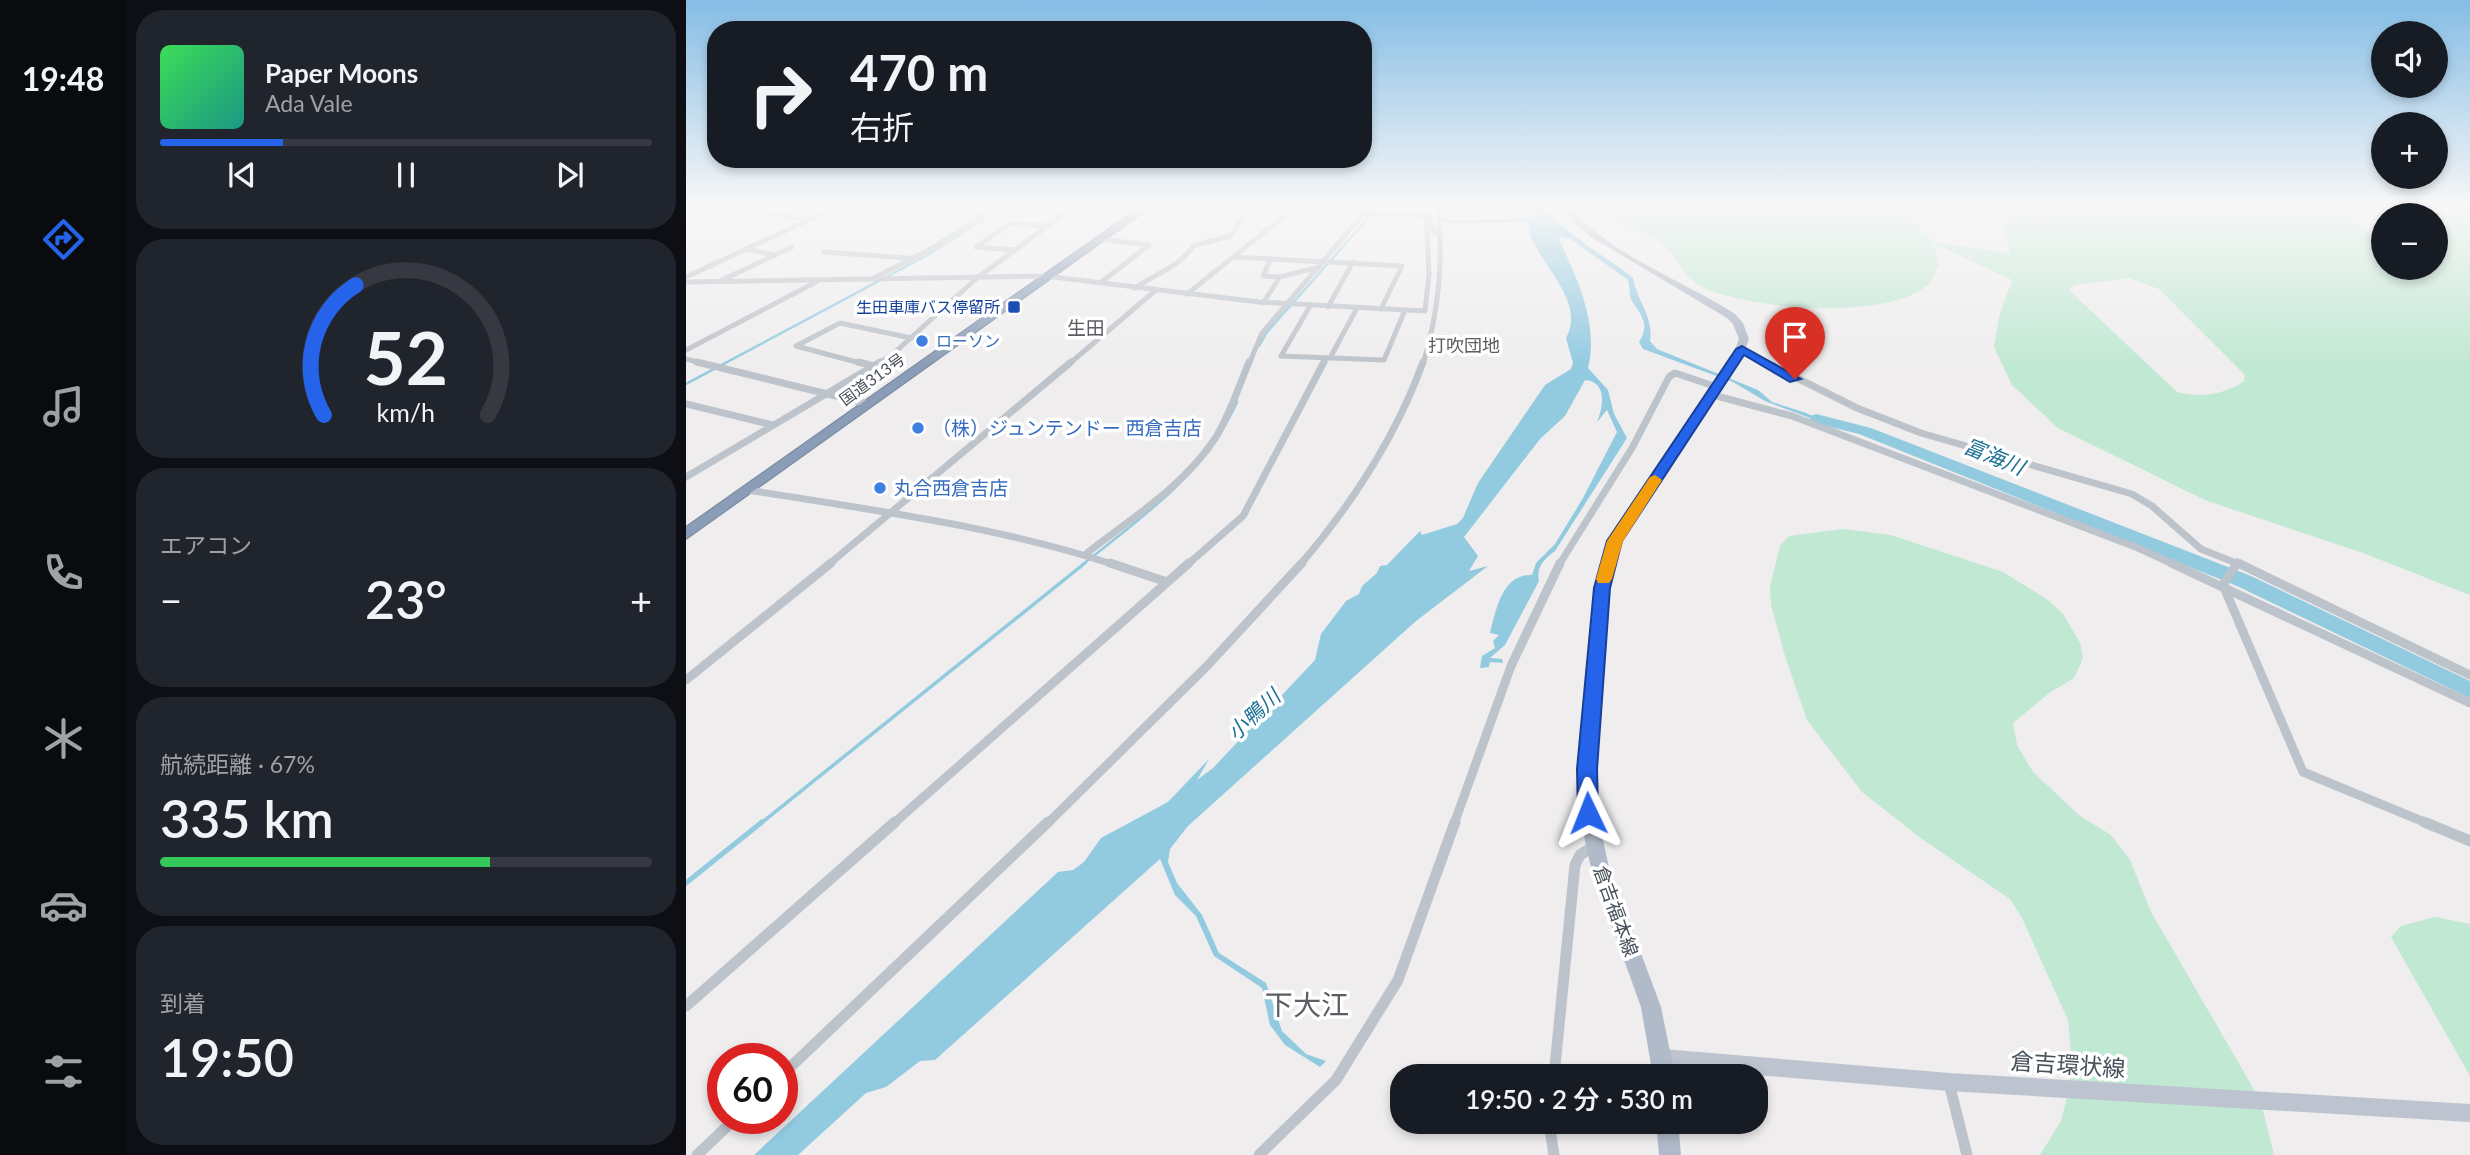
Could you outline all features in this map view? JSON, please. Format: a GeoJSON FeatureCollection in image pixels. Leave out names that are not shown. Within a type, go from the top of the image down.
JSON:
{"type":"FeatureCollection","features":[{"type":"Feature","properties":{"kind":"highway","name":"国道313号"},"geometry":{"type":"LineString","coordinates":[[686,534],[1068,260]]}},
{"type":"Feature","properties":{"kind":"main road"},"geometry":{"type":"LineString","coordinates":[[1634,260],[1731,316],[1742,331],[1742,349]]}},
{"type":"Feature","properties":{"kind":"main road","name":"倉吉福本線"},"geometry":{"type":"LineString","coordinates":[[1662,1064],[1651,1007],[1594,846],[1588,813],[1587,769],[1602,588],[1609,558],[1623,527],[1742,349]]}},
{"type":"Feature","properties":{"kind":"main road","name":"倉吉環状線"},"geometry":{"type":"LineString","coordinates":[[1768,1073],[2470,1113]]}},
{"type":"Feature","properties":{"kind":"main road"},"geometry":{"type":"LineString","coordinates":[[1668,1134],[1670,1155]]}},
{"type":"Feature","properties":{"kind":"street"},"geometry":{"type":"LineString","coordinates":[[686,279],[724,260]]}},
{"type":"Feature","properties":{"kind":"street"},"geometry":{"type":"LineString","coordinates":[[720,281],[765,260]]}},
{"type":"Feature","properties":{"kind":"street"},"geometry":{"type":"LineString","coordinates":[[872,279],[907,260]]}},
{"type":"Feature","properties":{"kind":"street"},"geometry":{"type":"LineString","coordinates":[[686,477],[874,366],[911,338],[978,277],[1001,260]]}},
{"type":"Feature","properties":{"kind":"street"},"geometry":{"type":"LineString","coordinates":[[1100,283],[1130,260]]}},
{"type":"Feature","properties":{"kind":"street"},"geometry":{"type":"LineString","coordinates":[[1135,288],[1157,272],[1184,260]]}},
{"type":"Feature","properties":{"kind":"street"},"geometry":{"type":"LineString","coordinates":[[1187,294],[1229,260]]}},
{"type":"Feature","properties":{"kind":"street"},"geometry":{"type":"LineString","coordinates":[[1270,260],[1263,276],[1280,277],[1321,267]]}},
{"type":"Feature","properties":{"kind":"street"},"geometry":{"type":"LineString","coordinates":[[1306,260],[1402,265],[1381,309]]}},
{"type":"Feature","properties":{"kind":"street"},"geometry":{"type":"LineString","coordinates":[[686,279],[720,281],[1045,276],[1263,303],[1425,311],[1428,260]]}},
{"type":"Feature","properties":{"kind":"street"},"geometry":{"type":"LineString","coordinates":[[798,1060],[1030,841],[1222,651],[1339,514],[1384,449],[1416,383],[1438,311],[1439,260]]}},
{"type":"Feature","properties":{"kind":"street"},"geometry":{"type":"LineString","coordinates":[[1087,554],[1164,494],[1202,457],[1218,435],[1262,333],[1326,261]]}},
{"type":"Feature","properties":{"kind":"street"},"geometry":{"type":"LineString","coordinates":[[1328,307],[1353,262]]}},
{"type":"Feature","properties":{"kind":"street"},"geometry":{"type":"LineString","coordinates":[[1263,303],[1280,277]]}},
{"type":"Feature","properties":{"kind":"street"},"geometry":{"type":"LineString","coordinates":[[686,350],[819,280]]}},
{"type":"Feature","properties":{"kind":"street"},"geometry":{"type":"LineString","coordinates":[[686,680],[893,513],[1156,290]]}},
{"type":"Feature","properties":{"kind":"street"},"geometry":{"type":"LineString","coordinates":[[1310,306],[1281,356],[1384,360],[1405,310]]}},
{"type":"Feature","properties":{"kind":"street"},"geometry":{"type":"LineString","coordinates":[[686,1006],[1243,516],[1357,308]]}},
{"type":"Feature","properties":{"kind":"street"},"geometry":{"type":"LineString","coordinates":[[874,366],[796,346],[840,323],[911,338]]}},
{"type":"Feature","properties":{"kind":"street"},"geometry":{"type":"LineString","coordinates":[[1742,349],[1756,355],[1774,369],[1921,433],[2132,494],[2152,506],[2201,549],[2470,675]]}},
{"type":"Feature","properties":{"kind":"street"},"geometry":{"type":"LineString","coordinates":[[686,359],[868,404]]}},
{"type":"Feature","properties":{"kind":"street"},"geometry":{"type":"LineString","coordinates":[[1259,1155],[1336,1080],[1398,980],[1511,666],[1566,551],[1632,448],[1669,377],[1675,373],[1719,385],[1792,416],[2138,548],[2224,584],[2470,703]]}},
{"type":"Feature","properties":{"kind":"street"},"geometry":{"type":"LineString","coordinates":[[686,404],[773,425]]}},
{"type":"Feature","properties":{"kind":"street"},"geometry":{"type":"LineString","coordinates":[[748,489],[893,513],[1087,554],[1167,582]]}},
{"type":"Feature","properties":{"kind":"street"},"geometry":{"type":"LineString","coordinates":[[2224,584],[2236,564]]}},
{"type":"Feature","properties":{"kind":"street"},"geometry":{"type":"LineString","coordinates":[[2224,584],[2303,772],[2470,841]]}},
{"type":"Feature","properties":{"kind":"street"},"geometry":{"type":"LineString","coordinates":[[1555,1064],[1575,865],[1580,855],[1594,846]]}},
{"type":"Feature","properties":{"kind":"street"},"geometry":{"type":"LineString","coordinates":[[1949,1082],[1967,1155]]}},
{"type":"Feature","properties":{"kind":"street"},"geometry":{"type":"LineString","coordinates":[[697,1155],[719,1134]]}},
{"type":"Feature","properties":{"kind":"street"},"geometry":{"type":"LineString","coordinates":[[1551,1134],[1554,1155]]}},
{"type":"Feature","properties":{"kind":"green space"},"geometry":{"type":"Polygon","coordinates":[[[1676,260],[1938,260],[1939,265],[1929,284],[1910,296],[1855,307],[1823,308],[1760,303],[1711,291],[1693,280],[1676,260]]]}},
{"type":"Feature","properties":{"kind":"green space"},"geometry":{"type":"Polygon","coordinates":[[[1969,260],[2371,260],[2371,280],[2448,280],[2448,260],[2470,260],[2470,595],[2363,553],[2205,500],[2058,428],[2012,385],[1994,347],[1999,317],[2012,280],[1969,260]],[[2129,278],[2074,285],[2069,290],[2177,392],[2212,394],[2244,381],[2245,375],[2159,289],[2129,278]]]}},
{"type":"Feature","properties":{"kind":"green space"},"geometry":{"type":"Polygon","coordinates":[[[1843,529],[1891,535],[2003,572],[2048,600],[2063,614],[2080,643],[2083,658],[2074,678],[2049,693],[2013,723],[2017,745],[2033,772],[2080,816],[2111,835],[2130,860],[2151,912],[2252,1086],[2262,1107],[2274,1155],[2040,1155],[2061,1121],[2069,1089],[2071,1053],[2068,1020],[2022,918],[2010,899],[1922,839],[1862,792],[1807,720],[1785,656],[1771,605],[1770,586],[1780,546],[1789,536],[1843,529]]]}},
{"type":"Feature","properties":{"kind":"green space"},"geometry":{"type":"Polygon","coordinates":[[[2435,917],[2470,924],[2470,1076],[2391,937],[2401,926],[2435,917]]]}},
{"type":"Feature","properties":{"kind":"water"},"geometry":{"type":"Polygon","coordinates":[[[1545,260],[1568,260],[1573,270],[1591,335],[1588,368],[1608,390],[1614,414],[1627,438],[1555,551],[1542,564],[1539,581],[1505,645],[1490,658],[1502,659],[1503,663],[1490,662],[1489,667],[1480,668],[1482,656],[1495,648],[1493,641],[1499,635],[1490,633],[1502,594],[1514,580],[1532,575],[1536,563],[1555,544],[1583,498],[1617,432],[1607,410],[1597,422],[1602,396],[1597,385],[1592,382],[1585,380],[1565,416],[1540,439],[1464,537],[1478,556],[1469,571],[1488,566],[1416,621],[1188,826],[1170,849],[1168,862],[1177,883],[1202,915],[1219,953],[1266,983],[1282,1031],[1306,1054],[1326,1061],[1320,1067],[1285,1045],[1270,1025],[1262,988],[1214,956],[1196,916],[1175,895],[1160,859],[935,1060],[920,1061],[886,1087],[866,1093],[798,1155],[754,1155],[777,1134],[798,1134],[798,1114],[1058,872],[1073,870],[1084,862],[1101,838],[1168,802],[1209,759],[1197,780],[1213,768],[1315,660],[1321,634],[1346,601],[1359,594],[1362,586],[1377,573],[1380,566],[1387,565],[1420,531],[1422,535],[1457,524],[1463,518],[1478,483],[1545,385],[1571,369],[1573,363],[1566,338],[1571,325],[1566,298],[1545,260]]]}},
{"type":"Feature","properties":{"kind":"water"},"geometry":{"type":"Polygon","coordinates":[[[1600,260],[1608,260],[1633,278],[1650,324],[1650,341],[1657,349],[1758,390],[1772,402],[1806,413],[1839,429],[1765,401],[1733,382],[1643,349],[1639,342],[1644,331],[1643,321],[1631,299],[1627,279],[1600,260]]]}},
{"type":"Feature","properties":{"kind":"waterway"},"geometry":{"type":"LineString","coordinates":[[686,384],[918,260]]}},
{"type":"Feature","properties":{"kind":"waterway"},"geometry":{"type":"LineString","coordinates":[[1259,346],[1267,332],[1331,260]]}},
{"type":"Feature","properties":{"kind":"waterway"},"geometry":{"type":"LineString","coordinates":[[1082,565],[1149,511],[1190,473],[1224,428],[1237,402]]}},
{"type":"Feature","properties":{"kind":"waterway","name":"富海川"},"geometry":{"type":"LineString","coordinates":[[1816,419],[1865,431],[2244,581],[2470,690]]}},
{"type":"Feature","properties":{"kind":"waterway"},"geometry":{"type":"LineString","coordinates":[[760,824],[1085,563]]}},
{"type":"Feature","properties":{"kind":"waterway"},"geometry":{"type":"LineString","coordinates":[[686,883],[762,822]]}},
{"type":"Feature","properties":{"kind":"slow traffic"},"geometry":{"type":"LineString","coordinates":[[1604,579],[1615,541],[1655,480]]}},
{"type":"Feature","properties":{"kind":"place","name":"生田車庫バス停留所"},"geometry":{"type":"Point","coordinates":[1014,307]}},
{"type":"Feature","properties":{"kind":"place","name":"ローソン"},"geometry":{"type":"Point","coordinates":[922,341]}},
{"type":"Feature","properties":{"kind":"place","name":"（株）ジュンテンドー 西倉吉店"},"geometry":{"type":"Point","coordinates":[918,428]}},
{"type":"Feature","properties":{"kind":"place","name":"丸合西倉吉店"},"geometry":{"type":"Point","coordinates":[880,488]}},
{"type":"Feature","properties":{"kind":"district","name":"生田"},"geometry":{"type":"Point","coordinates":[1086,328]}},
{"type":"Feature","properties":{"kind":"district","name":"打吹団地"},"geometry":{"type":"Point","coordinates":[1464,346]}},
{"type":"Feature","properties":{"kind":"district","name":"下大江"},"geometry":{"type":"Point","coordinates":[1307,1005]}},
{"type":"Feature","properties":{"kind":"route"},"geometry":{"type":"LineString","coordinates":[[1588,813],[1587,769],[1602,588],[1615,541],[1742,349],[1795,379]]}},
{"type":"Feature","properties":{"kind":"water label","name":"小鴨川"},"geometry":{"type":"Point","coordinates":[1254,715]}}]}
